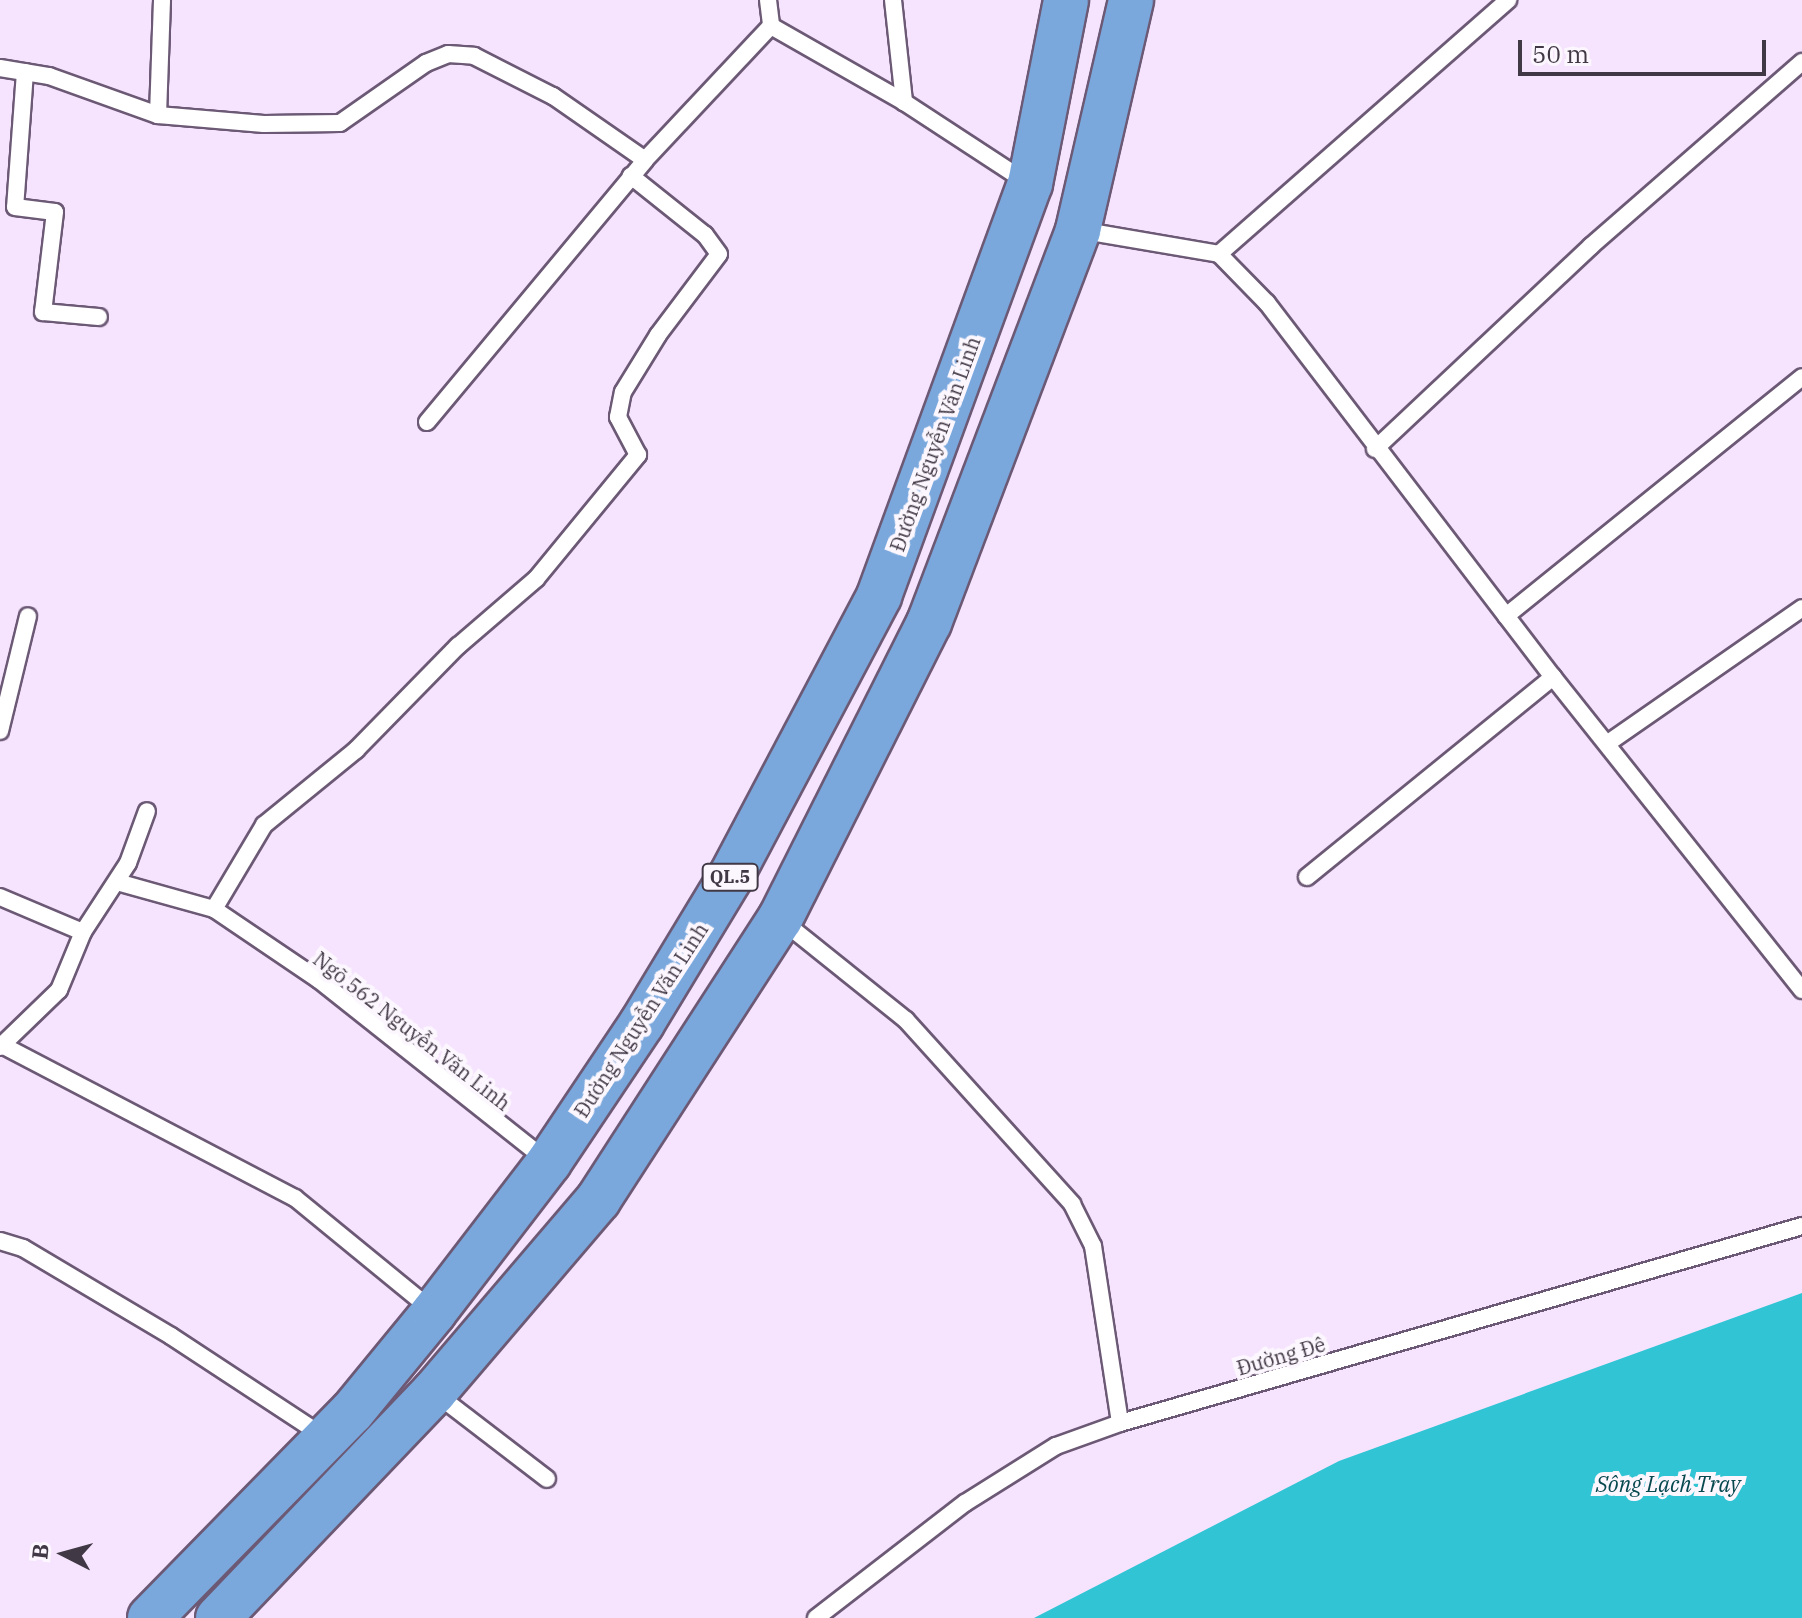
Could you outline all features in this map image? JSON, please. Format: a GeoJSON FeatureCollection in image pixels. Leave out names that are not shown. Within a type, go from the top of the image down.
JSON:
{"type":"FeatureCollection","features":[{"type":"Feature","properties":{"kind":"highway","name":"Đường Nguyễn Văn Linh"},"geometry":{"type":"LineString","coordinates":[[150,1618],[327,1439],[434,1312],[549,1162],[642,1023],[731,876],[879,596],[1030,184],[1066,0]]}},
{"type":"Feature","properties":{"kind":"highway"},"geometry":{"type":"LineString","coordinates":[[218,1618],[434,1392],[598,1200],[780,919],[929,623],[1078,230],[1131,0]]}},
{"type":"Feature","properties":{"kind":"lane"},"geometry":{"type":"LineString","coordinates":[[158,115],[162,0]]}},
{"type":"Feature","properties":{"kind":"lane"},"geometry":{"type":"LineString","coordinates":[[427,422],[631,176],[771,26],[768,0]]}},
{"type":"Feature","properties":{"kind":"lane"},"geometry":{"type":"LineString","coordinates":[[893,0],[904,102]]}},
{"type":"Feature","properties":{"kind":"lane"},"geometry":{"type":"LineString","coordinates":[[1219,254],[1508,0]]}},
{"type":"Feature","properties":{"kind":"lane"},"geometry":{"type":"LineString","coordinates":[[771,26],[904,102],[1030,184]]}},
{"type":"Feature","properties":{"kind":"lane"},"geometry":{"type":"LineString","coordinates":[[0,68],[25,72],[158,115],[264,124],[340,123],[426,63],[448,54],[474,56],[553,96],[645,160]]}},
{"type":"Feature","properties":{"kind":"lane"},"geometry":{"type":"LineString","coordinates":[[1375,449],[1591,246],[1802,62]]}},
{"type":"Feature","properties":{"kind":"lane"},"geometry":{"type":"LineString","coordinates":[[25,72],[15,207],[55,212],[43,312],[99,317]]}},
{"type":"Feature","properties":{"kind":"lane"},"geometry":{"type":"LineString","coordinates":[[214,909],[264,825],[356,750],[458,646],[536,579],[638,455],[618,417],[623,392],[658,335],[719,254],[705,235],[631,176]]}},
{"type":"Feature","properties":{"kind":"lane"},"geometry":{"type":"LineString","coordinates":[[1078,230],[1219,254],[1267,303],[1375,449],[1802,990]]}},
{"type":"Feature","properties":{"kind":"lane"},"geometry":{"type":"LineString","coordinates":[[1506,616],[1802,377]]}},
{"type":"Feature","properties":{"kind":"lane"},"geometry":{"type":"LineString","coordinates":[[1608,743],[1802,608]]}},
{"type":"Feature","properties":{"kind":"lane"},"geometry":{"type":"LineString","coordinates":[[0,731],[28,616]]}},
{"type":"Feature","properties":{"kind":"lane"},"geometry":{"type":"LineString","coordinates":[[1307,877],[1553,677]]}},
{"type":"Feature","properties":{"kind":"lane"},"geometry":{"type":"LineString","coordinates":[[147,811],[117,882],[83,932],[59,990],[2,1047],[295,1198],[434,1312]]}},
{"type":"Feature","properties":{"kind":"lane","name":"Ngõ 562 Nguyễn Văn Linh"},"geometry":{"type":"LineString","coordinates":[[117,882],[214,909],[319,980],[549,1162]]}},
{"type":"Feature","properties":{"kind":"lane"},"geometry":{"type":"LineString","coordinates":[[0,897],[83,932]]}},
{"type":"Feature","properties":{"kind":"lane"},"geometry":{"type":"LineString","coordinates":[[780,919],[906,1020],[1072,1204],[1093,1246],[1102,1288],[1120,1423]]}},
{"type":"Feature","properties":{"kind":"lane","name":"Đường Đê"},"geometry":{"type":"LineString","coordinates":[[816,1618],[965,1503],[1056,1446],[1120,1423],[1802,1226]]}},
{"type":"Feature","properties":{"kind":"lane"},"geometry":{"type":"LineString","coordinates":[[0,1241],[23,1248],[171,1336],[327,1439]]}},
{"type":"Feature","properties":{"kind":"lane"},"geometry":{"type":"LineString","coordinates":[[434,1392],[547,1479]]}},
{"type":"Feature","properties":{"kind":"water","name":"Sông Lạch Tray"},"geometry":{"type":"Polygon","coordinates":[[[1802,1293],[1802,1618],[1034,1618],[1339,1461],[1802,1293]]]}}]}
